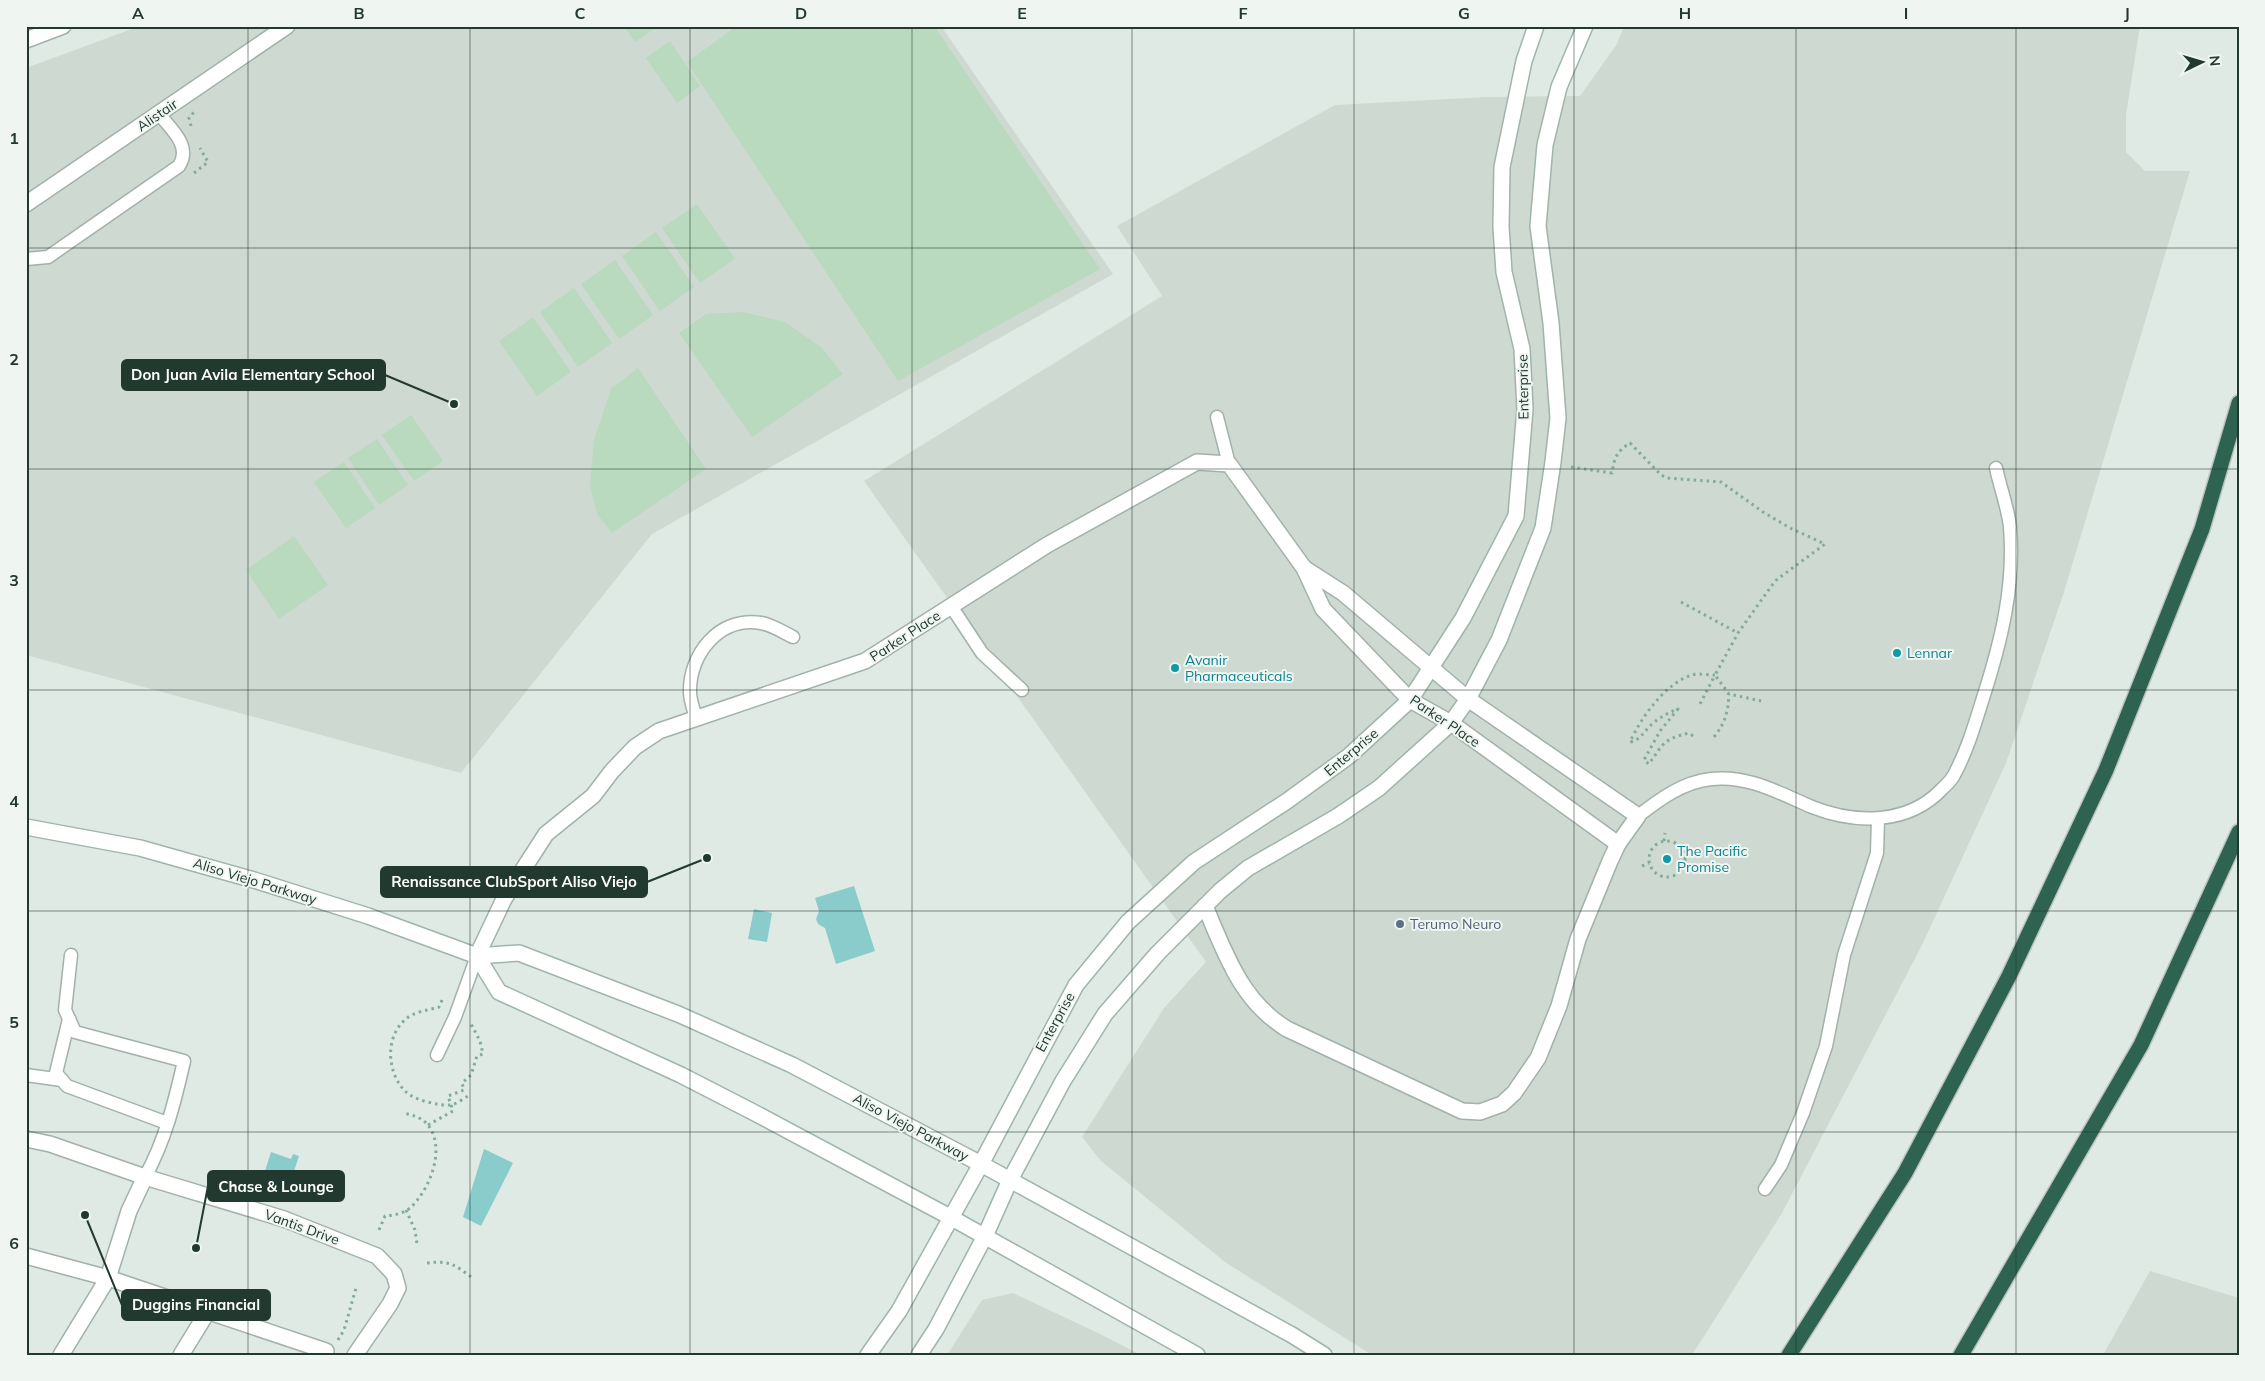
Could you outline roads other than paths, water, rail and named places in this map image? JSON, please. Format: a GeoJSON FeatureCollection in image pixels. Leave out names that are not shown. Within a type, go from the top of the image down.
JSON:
{"type":"FeatureCollection","features":[{"type":"Feature","properties":{"kind":"highway"},"geometry":{"type":"LineString","coordinates":[[1789,1355],[1905,1173],[2009,976],[2106,770],[2202,529],[2239,403]]}},
{"type":"Feature","properties":{"kind":"highway"},"geometry":{"type":"LineString","coordinates":[[1961,1355],[2141,1045],[2239,832]]}},
{"type":"Feature","properties":{"kind":"main road"},"geometry":{"type":"LineString","coordinates":[[26,40],[63,26]]}},
{"type":"Feature","properties":{"kind":"main road","name":"Enterprise"},"geometry":{"type":"LineString","coordinates":[[868,1355],[899,1311],[950,1216],[981,1164],[1076,985],[1128,922],[1194,862],[1287,801],[1349,756],[1410,700],[1463,618],[1516,516],[1526,409],[1522,349],[1504,272],[1501,227],[1502,167],[1524,61],[1536,26]]}},
{"type":"Feature","properties":{"kind":"main road"},"geometry":{"type":"LineString","coordinates":[[919,1355],[936,1329],[985,1236],[1010,1180],[1063,1081],[1105,1014],[1158,953],[1205,906],[1248,868],[1338,816],[1379,788],[1451,724],[1468,699],[1499,640],[1543,528],[1558,418],[1551,323],[1538,226],[1545,146],[1559,87],[1586,26]]}},
{"type":"Feature","properties":{"kind":"main road","name":"Alistair"},"geometry":{"type":"LineString","coordinates":[[26,204],[281,28]]}},
{"type":"Feature","properties":{"kind":"main road","name":"Parker Place"},"geometry":{"type":"LineString","coordinates":[[477,956],[504,899],[546,834],[593,796],[612,771],[635,746],[659,732],[865,661],[1047,545],[1198,462],[1229,464],[1304,568],[1323,609],[1410,700],[1451,724],[1618,844]]}},
{"type":"Feature","properties":{"kind":"main road","name":"Parker Place"},"geometry":{"type":"LineString","coordinates":[[1304,568],[1344,593],[1468,699],[1638,816]]}},
{"type":"Feature","properties":{"kind":"main road"},"geometry":{"type":"LineString","coordinates":[[1205,906],[1241,984],[1271,1018],[1287,1028],[1462,1111],[1480,1112],[1502,1104],[1514,1093],[1538,1058],[1559,1006],[1578,939],[1618,844],[1638,816]]}},
{"type":"Feature","properties":{"kind":"main road","name":"Aliso Viejo Parkway"},"geometry":{"type":"LineString","coordinates":[[26,827],[140,848],[245,877],[368,916],[477,956],[519,953],[678,1014],[792,1065],[981,1164],[1292,1335],[1324,1355]]}},
{"type":"Feature","properties":{"kind":"main road"},"geometry":{"type":"LineString","coordinates":[[477,956],[499,992],[681,1075],[950,1216],[1197,1355]]}},
{"type":"Feature","properties":{"kind":"main road","name":"Vantis Drive"},"geometry":{"type":"LineString","coordinates":[[26,1139],[50,1144],[145,1177],[284,1219],[377,1256],[394,1274],[398,1288],[390,1304],[355,1355]]}},
{"type":"Feature","properties":{"kind":"main road"},"geometry":{"type":"LineString","coordinates":[[61,1355],[108,1278],[130,1211],[145,1177]]}},
{"type":"Feature","properties":{"kind":"main road"},"geometry":{"type":"LineString","coordinates":[[26,1256],[108,1278],[330,1349]]}},
{"type":"Feature","properties":{"kind":"main road"},"geometry":{"type":"LineString","coordinates":[[181,1355],[208,1311]]}},
{"type":"Feature","properties":{"kind":"lane"},"geometry":{"type":"LineString","coordinates":[[26,259],[48,257],[179,166],[183,160],[182,144],[159,114]]}},
{"type":"Feature","properties":{"kind":"lane"},"geometry":{"type":"LineString","coordinates":[[1217,417],[1229,464]]}},
{"type":"Feature","properties":{"kind":"lane"},"geometry":{"type":"LineString","coordinates":[[1638,816],[1670,792],[1711,779],[1748,780],[1844,817],[1878,819],[1907,814],[1931,801],[1953,777],[1970,738],[1990,676],[2005,617],[2012,571],[2010,525],[1996,468]]}},
{"type":"Feature","properties":{"kind":"lane"},"geometry":{"type":"LineString","coordinates":[[951,606],[982,653],[1022,690]]}},
{"type":"Feature","properties":{"kind":"lane"},"geometry":{"type":"LineString","coordinates":[[696,719],[690,695],[690,681],[694,662],[701,649],[714,635],[731,626],[760,623],[793,637]]}},
{"type":"Feature","properties":{"kind":"lane"},"geometry":{"type":"LineString","coordinates":[[1764,1188],[1781,1165],[1800,1122],[1826,1046],[1844,955],[1877,853],[1878,819]]}},
{"type":"Feature","properties":{"kind":"lane"},"geometry":{"type":"LineString","coordinates":[[71,955],[65,1010],[75,1032],[184,1061],[175,1102],[155,1158],[145,1177]]}},
{"type":"Feature","properties":{"kind":"lane"},"geometry":{"type":"LineString","coordinates":[[437,1056],[455,1016],[477,956]]}},
{"type":"Feature","properties":{"kind":"lane"},"geometry":{"type":"LineString","coordinates":[[69,1019],[56,1073],[67,1086],[167,1123]]}},
{"type":"Feature","properties":{"kind":"lane"},"geometry":{"type":"LineString","coordinates":[[26,1075],[62,1080]]}},
{"type":"Feature","properties":{"kind":"water"},"geometry":{"type":"Polygon","coordinates":[[[854,886],[875,951],[836,964],[825,928],[818,924],[816,919],[819,911],[815,898],[854,886]]]}},
{"type":"Feature","properties":{"kind":"water"},"geometry":{"type":"Polygon","coordinates":[[[754,909],[772,913],[767,942],[748,939],[754,909]]]}},
{"type":"Feature","properties":{"kind":"water"},"geometry":{"type":"Polygon","coordinates":[[[484,1149],[513,1163],[481,1226],[463,1217],[484,1149]]]}},
{"type":"Feature","properties":{"kind":"water"},"geometry":{"type":"Polygon","coordinates":[[[271,1152],[291,1159],[293,1154],[299,1156],[291,1180],[265,1171],[271,1152]]]}},
{"type":"Feature","properties":{"kind":"place","name":"Don Juan Avila Elementary School"},"geometry":{"type":"Point","coordinates":[454,404]}},
{"type":"Feature","properties":{"kind":"place","name":"Lennar"},"geometry":{"type":"Point","coordinates":[1897,653]}},
{"type":"Feature","properties":{"kind":"place","name":"Avanir Pharmaceuticals"},"geometry":{"type":"Point","coordinates":[1175,668]}},
{"type":"Feature","properties":{"kind":"place","name":"Renaissance ClubSport Aliso Viejo"},"geometry":{"type":"Point","coordinates":[707,858]}},
{"type":"Feature","properties":{"kind":"place","name":"The Pacific Promise"},"geometry":{"type":"Point","coordinates":[1667,859]}},
{"type":"Feature","properties":{"kind":"place","name":"Terumo Neuro"},"geometry":{"type":"Point","coordinates":[1400,924]}},
{"type":"Feature","properties":{"kind":"place","name":"Duggins Financial"},"geometry":{"type":"Point","coordinates":[85,1215]}},
{"type":"Feature","properties":{"kind":"place","name":"Chase & Lounge"},"geometry":{"type":"Point","coordinates":[196,1248]}}]}
